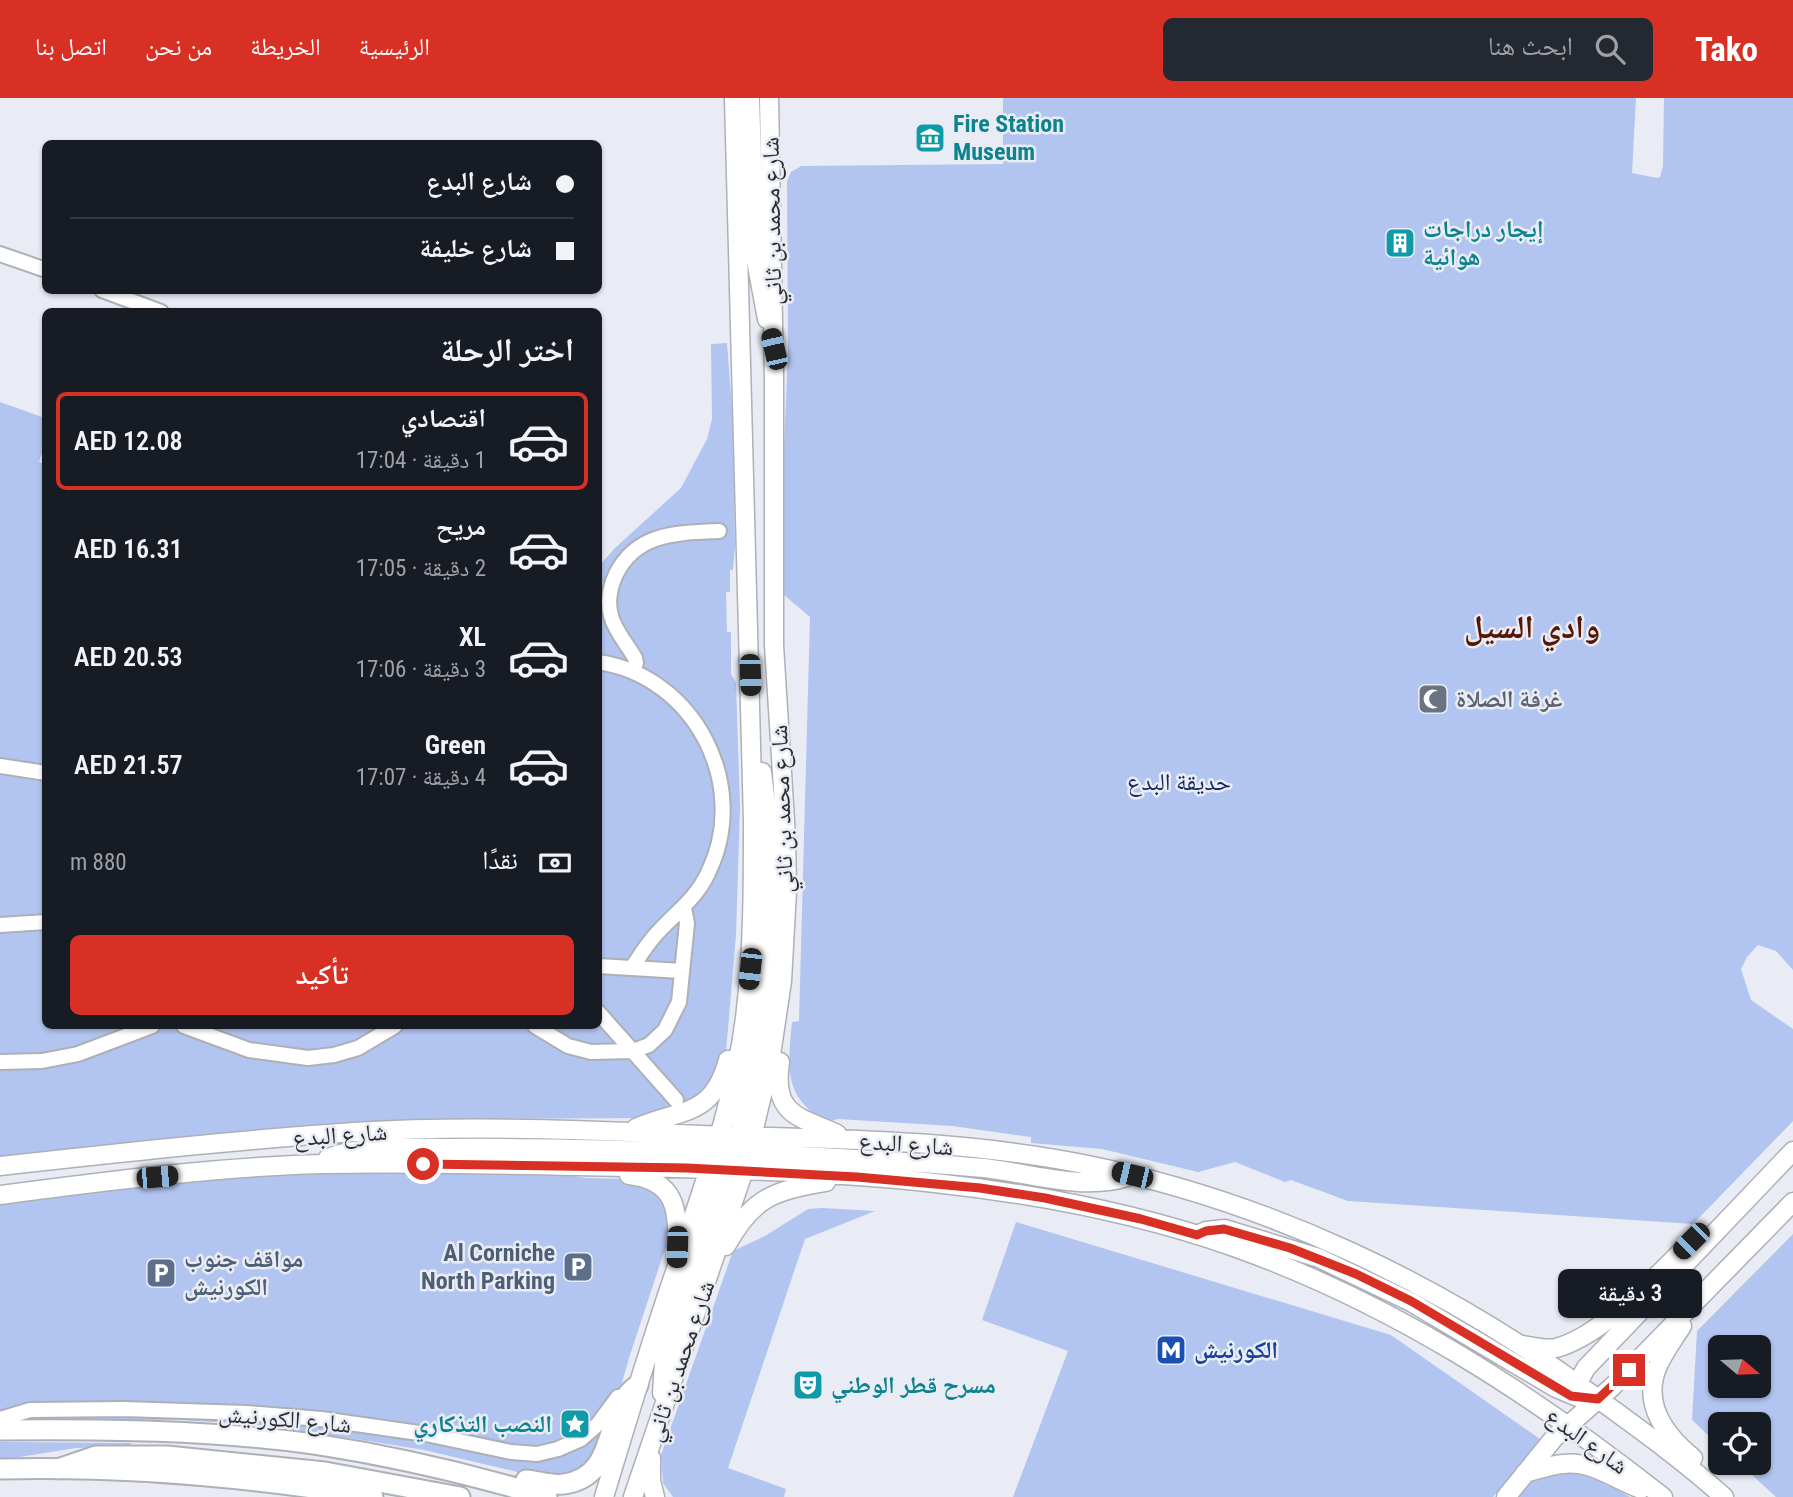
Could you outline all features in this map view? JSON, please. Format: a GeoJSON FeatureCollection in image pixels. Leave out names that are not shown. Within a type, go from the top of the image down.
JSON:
{"type":"FeatureCollection","features":[{"type":"Feature","properties":{"kind":"highway"},"geometry":{"type":"LineString","coordinates":[[501,1483],[520,1480],[566,1484],[587,1475],[607,1449],[624,1398],[638,1385]]}},
{"type":"Feature","properties":{"kind":"highway","name":"شارع الكورنيش"},"geometry":{"type":"LineString","coordinates":[[0,1430],[122,1431],[267,1439],[411,1461],[547,1497]]}},
{"type":"Feature","properties":{"kind":"highway"},"geometry":{"type":"LineString","coordinates":[[58,1469],[96,1455],[167,1456],[326,1472],[460,1497]]}},
{"type":"Feature","properties":{"kind":"highway"},"geometry":{"type":"LineString","coordinates":[[0,1469],[130,1471],[225,1478],[373,1497]]}},
{"type":"Feature","properties":{"kind":"main road","name":"شارع محمد بن ثاني"},"geometry":{"type":"LineString","coordinates":[[634,1497],[710,1274],[732,1152],[752,927],[752,728],[734,98]]}},
{"type":"Feature","properties":{"kind":"main road"},"geometry":{"type":"LineString","coordinates":[[750,98],[755,255],[761,297],[774,349]]}},
{"type":"Feature","properties":{"kind":"main road","name":"شارع محمد بن ثاني"},"geometry":{"type":"LineString","coordinates":[[604,1497],[677,1266],[732,1152],[778,1017],[787,864],[774,645],[774,349],[769,98]]}},
{"type":"Feature","properties":{"kind":"main road"},"geometry":{"type":"LineString","coordinates":[[663,1406],[661,1378],[669,1336],[732,1152],[760,1021],[769,914],[768,820],[761,763],[752,728]]}},
{"type":"Feature","properties":{"kind":"main road"},"geometry":{"type":"LineString","coordinates":[[778,1017],[783,1042],[778,1083],[787,1108],[799,1119],[836,1133],[846,1140]]}},
{"type":"Feature","properties":{"kind":"main road"},"geometry":{"type":"LineString","coordinates":[[630,1132],[645,1124],[687,1112],[710,1096],[723,1077],[734,1041],[745,1018]]}},
{"type":"Feature","properties":{"kind":"main road","name":"شارع البدع"},"geometry":{"type":"LineString","coordinates":[[0,1166],[356,1132],[467,1129],[630,1132],[857,1177],[980,1188],[1045,1198],[1129,1216],[1197,1235],[1291,1269],[1370,1304],[1460,1355],[1569,1426],[1661,1496]]}},
{"type":"Feature","properties":{"kind":"main road","name":"شارع البدع"},"geometry":{"type":"LineString","coordinates":[[0,1195],[157,1177],[319,1164],[567,1166],[846,1140],[987,1150],[1081,1164],[1132,1175],[1220,1200],[1326,1240],[1460,1308],[1516,1344],[1574,1390]]}},
{"type":"Feature","properties":{"kind":"main road"},"geometry":{"type":"LineString","coordinates":[[319,1164],[344,1153],[383,1148],[514,1147],[732,1152],[984,1168],[1077,1181],[1114,1181],[1132,1175]]}},
{"type":"Feature","properties":{"kind":"main road"},"geometry":{"type":"LineString","coordinates":[[1569,1426],[1574,1390],[1586,1368],[1793,1151]]}},
{"type":"Feature","properties":{"kind":"main road"},"geometry":{"type":"LineString","coordinates":[[567,1166],[596,1173],[637,1175],[654,1181],[663,1188],[671,1197],[678,1216],[677,1266]]}},
{"type":"Feature","properties":{"kind":"main road"},"geometry":{"type":"LineString","coordinates":[[710,1274],[743,1220],[760,1202],[793,1187],[857,1177]]}},
{"type":"Feature","properties":{"kind":"main road"},"geometry":{"type":"LineString","coordinates":[[1506,1497],[1569,1426],[1793,1202]]}},
{"type":"Feature","properties":{"kind":"main road"},"geometry":{"type":"LineString","coordinates":[[1516,1344],[1556,1348],[1590,1331],[1622,1309],[1708,1224],[1737,1211]]}},
{"type":"Feature","properties":{"kind":"main road"},"geometry":{"type":"LineString","coordinates":[[1197,1235],[1224,1229],[1319,1258],[1411,1301],[1574,1390],[1598,1399]]}},
{"type":"Feature","properties":{"kind":"main road"},"geometry":{"type":"LineString","coordinates":[[1693,1304],[1657,1368],[1652,1394],[1663,1427],[1679,1447],[1705,1469],[1718,1492]]}},
{"type":"Feature","properties":{"kind":"main road","name":"شارع البدع"},"geometry":{"type":"LineString","coordinates":[[1598,1399],[1718,1492]]}},
{"type":"Feature","properties":{"kind":"main road"},"geometry":{"type":"LineString","coordinates":[[653,1437],[650,1470],[655,1497]]}},
{"type":"Feature","properties":{"kind":"main road"},"geometry":{"type":"LineString","coordinates":[[1525,1473],[1566,1463],[1580,1464],[1661,1496]]}},
{"type":"Feature","properties":{"kind":"street"},"geometry":{"type":"LineString","coordinates":[[0,254],[42,269]]}},
{"type":"Feature","properties":{"kind":"street"},"geometry":{"type":"LineString","coordinates":[[113,294],[151,308]]}},
{"type":"Feature","properties":{"kind":"street"},"geometry":{"type":"LineString","coordinates":[[633,670],[635,658],[615,626],[604,615],[615,577],[626,559],[638,547],[663,535],[719,531]]}},
{"type":"Feature","properties":{"kind":"street"},"geometry":{"type":"LineString","coordinates":[[602,663],[633,670],[664,689],[690,714],[704,736],[718,772],[722,812],[717,850],[701,886],[684,908],[649,943],[632,968]]}},
{"type":"Feature","properties":{"kind":"street"},"geometry":{"type":"LineString","coordinates":[[0,766],[42,773]]}},
{"type":"Feature","properties":{"kind":"street"},"geometry":{"type":"LineString","coordinates":[[540,1029],[568,1046],[584,1051],[633,1051],[649,1045],[671,1021],[679,1002],[687,923],[684,908]]}},
{"type":"Feature","properties":{"kind":"street"},"geometry":{"type":"LineString","coordinates":[[0,925],[42,922]]}},
{"type":"Feature","properties":{"kind":"street"},"geometry":{"type":"LineString","coordinates":[[602,966],[682,971]]}},
{"type":"Feature","properties":{"kind":"street"},"geometry":{"type":"LineString","coordinates":[[602,1016],[676,1100]]}},
{"type":"Feature","properties":{"kind":"street"},"geometry":{"type":"LineString","coordinates":[[0,1062],[41,1061],[78,1054],[144,1029]]}},
{"type":"Feature","properties":{"kind":"street"},"geometry":{"type":"LineString","coordinates":[[192,1029],[249,1049],[307,1058],[334,1055],[358,1048],[391,1029]]}},
{"type":"Feature","properties":{"kind":"street","name":"شارع محمد بن ثاني"},"geometry":{"type":"LineString","coordinates":[[567,1446],[581,1439],[598,1424],[647,1356]]}},
{"type":"Feature","properties":{"kind":"street","name":"شارع الكورنيش"},"geometry":{"type":"LineString","coordinates":[[0,1419],[30,1410],[124,1409],[246,1413],[321,1419],[426,1434],[526,1454],[567,1446]]}},
{"type":"Feature","properties":{"kind":"green space","name":"حديقة البدع"},"geometry":{"type":"Polygon","coordinates":[[[1003,98],[1636,98],[1632,173],[1657,178],[1660,177],[1663,166],[1664,98],[1793,98],[1793,970],[1776,951],[1758,945],[1741,969],[1751,1000],[1793,1029],[1793,1121],[1693,1224],[1348,1201],[1291,1180],[1285,1182],[1235,1162],[1198,1172],[1102,1149],[1031,1143],[1031,1137],[952,1126],[838,1119],[827,1122],[812,1112],[795,1091],[789,1053],[792,1022],[799,1021],[810,617],[784,595],[781,518],[788,353],[787,181],[791,172],[801,166],[1003,164],[1003,98]]]}},
{"type":"Feature","properties":{"kind":"green space"},"geometry":{"type":"Polygon","coordinates":[[[727,343],[733,422],[735,547],[733,570],[730,570],[730,592],[726,592],[727,632],[731,632],[731,674],[736,682],[740,807],[736,935],[726,1052],[705,1095],[652,1118],[451,1119],[0,1158],[0,402],[42,417],[42,452],[39,462],[42,463],[42,1029],[602,1029],[602,563],[681,488],[707,439],[712,419],[711,344],[727,343]]]}},
{"type":"Feature","properties":{"kind":"green space"},"geometry":{"type":"Polygon","coordinates":[[[338,1171],[547,1173],[630,1179],[668,1198],[671,1237],[629,1358],[609,1429],[593,1461],[570,1476],[526,1474],[424,1450],[233,1423],[180,1420],[0,1421],[0,1203],[150,1185],[338,1171]]]}},
{"type":"Feature","properties":{"kind":"green space"},"geometry":{"type":"Polygon","coordinates":[[[808,1209],[875,1211],[805,1239],[728,1468],[786,1489],[784,1497],[673,1497],[663,1483],[661,1455],[733,1251],[765,1236],[808,1209]]]}},
{"type":"Feature","properties":{"kind":"green space"},"geometry":{"type":"Polygon","coordinates":[[[1016,1222],[1391,1335],[1540,1439],[1493,1497],[1013,1497],[1068,1351],[982,1320],[1016,1222]]]}},
{"type":"Feature","properties":{"kind":"green space"},"geometry":{"type":"Polygon","coordinates":[[[1793,1234],[1793,1497],[1776,1497],[1752,1475],[1771,1475],[1771,1412],[1708,1412],[1708,1435],[1692,1420],[1697,1331],[1793,1234]]]}},
{"type":"Feature","properties":{"kind":"green space"},"geometry":{"type":"Polygon","coordinates":[[[0,1442],[132,1443],[128,1447],[76,1448],[0,1459],[0,1442]]]}},
{"type":"Feature","properties":{"kind":"green space"},"geometry":{"type":"Polygon","coordinates":[[[1550,1470],[1591,1473],[1630,1497],[1515,1497],[1524,1485],[1550,1470]]]}},
{"type":"Feature","properties":{"kind":"place","name":"Fire Station Museum"},"geometry":{"type":"Point","coordinates":[930,138]}},
{"type":"Feature","properties":{"kind":"place","name":"إيجار دراجات هوائية"},"geometry":{"type":"Point","coordinates":[1400,243]}},
{"type":"Feature","properties":{"kind":"place","name":"غرفة الصلاة"},"geometry":{"type":"Point","coordinates":[1433,699]}},
{"type":"Feature","properties":{"kind":"place","name":"Al Corniche North Parking"},"geometry":{"type":"Point","coordinates":[578,1267]}},
{"type":"Feature","properties":{"kind":"place","name":"مواقف جنوب الكورنيش"},"geometry":{"type":"Point","coordinates":[161,1273]}},
{"type":"Feature","properties":{"kind":"place","name":"الكورنيش"},"geometry":{"type":"Point","coordinates":[1171,1350]}},
{"type":"Feature","properties":{"kind":"place","name":"مسرح قطر الوطني"},"geometry":{"type":"Point","coordinates":[808,1385]}},
{"type":"Feature","properties":{"kind":"place","name":"النصب التذكاري"},"geometry":{"type":"Point","coordinates":[575,1424]}},
{"type":"Feature","properties":{"kind":"district","name":"وادي السيل"},"geometry":{"type":"Point","coordinates":[1532,627]}},
{"type":"Feature","properties":{"kind":"route"},"geometry":{"type":"LineString","coordinates":[[423,1164],[760,1171],[980,1188],[1045,1198],[1092,1207],[1197,1235],[1224,1229],[1319,1258],[1411,1301],[1571,1396],[1598,1399],[1629,1370]]}}]}
